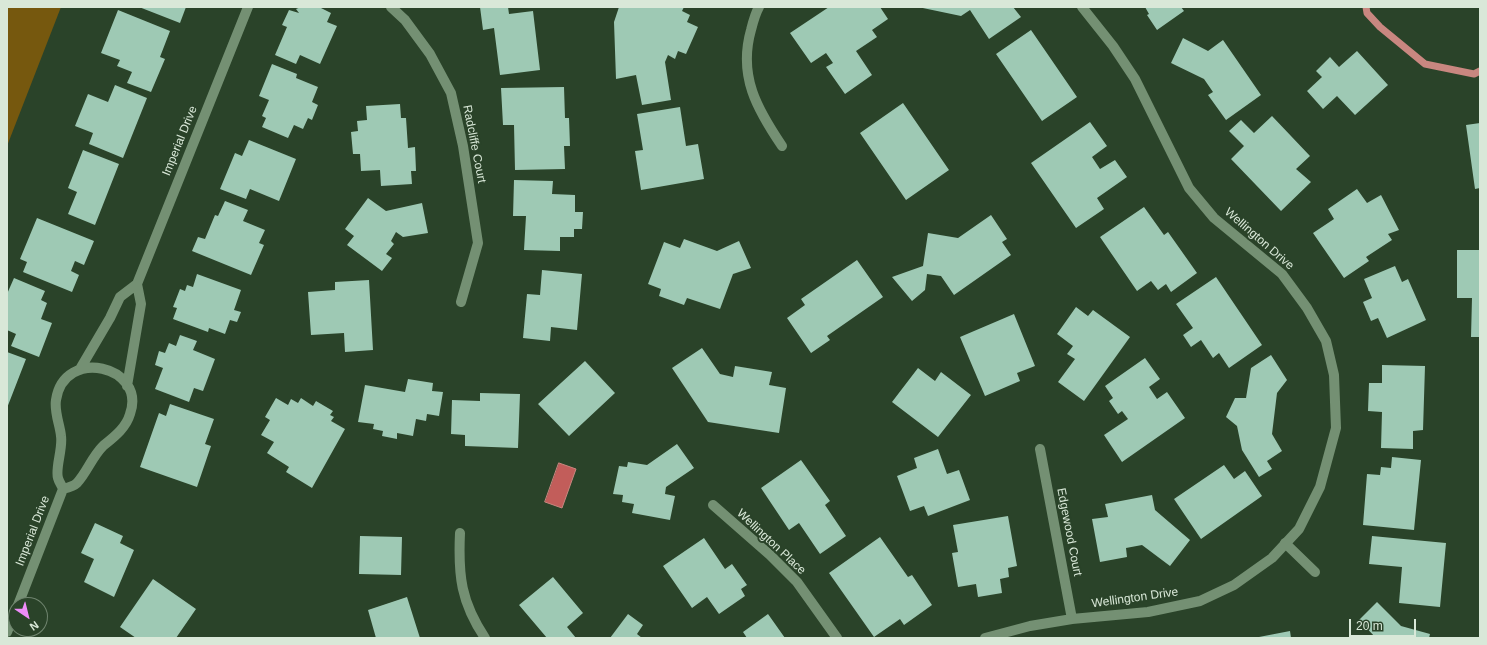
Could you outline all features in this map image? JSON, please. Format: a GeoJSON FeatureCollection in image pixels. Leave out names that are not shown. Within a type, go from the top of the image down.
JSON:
{"type":"FeatureCollection","features":[{"type":"Feature","properties":{"kind":"street","name":"Imperial Drive"},"geometry":{"type":"LineString","coordinates":[[21,597],[63,490],[58,477],[62,447],[56,401],[64,381],[80,370],[110,318],[120,297],[137,284],[248,7]]}},
{"type":"Feature","properties":{"kind":"street","name":"Radcliffe Court"},"geometry":{"type":"LineString","coordinates":[[391,7],[405,20],[430,54],[451,93],[463,146],[478,243],[461,302]]}},
{"type":"Feature","properties":{"kind":"street"},"geometry":{"type":"LineString","coordinates":[[759,7],[755,14],[748,41],[746,63],[751,91],[762,117],[782,146]]}},
{"type":"Feature","properties":{"kind":"street","name":"Wellington Drive"},"geometry":{"type":"LineString","coordinates":[[985,638],[1030,626],[1072,619],[1148,612],[1200,601],[1234,585],[1272,558],[1299,529],[1320,487],[1336,428],[1334,375],[1326,341],[1307,308],[1282,274],[1214,218],[1189,188],[1134,79],[1113,46],[1082,7]]}},
{"type":"Feature","properties":{"kind":"street","name":"Imperial Drive"},"geometry":{"type":"LineString","coordinates":[[127,386],[141,304],[137,284]]}},
{"type":"Feature","properties":{"kind":"street","name":"Imperial Drive"},"geometry":{"type":"LineString","coordinates":[[63,490],[76,484],[93,457],[126,423],[133,406],[127,386],[120,377],[107,369],[99,367],[80,370]]}},
{"type":"Feature","properties":{"kind":"street","name":"Edgewood Court"},"geometry":{"type":"LineString","coordinates":[[1040,450],[1072,619]]}},
{"type":"Feature","properties":{"kind":"street","name":"Wellington Place"},"geometry":{"type":"LineString","coordinates":[[713,506],[770,555],[797,582],[837,638]]}},
{"type":"Feature","properties":{"kind":"street"},"geometry":{"type":"LineString","coordinates":[[460,533],[458,565],[465,599],[476,625],[485,638]]}},
{"type":"Feature","properties":{"kind":"street"},"geometry":{"type":"LineString","coordinates":[[1285,543],[1315,572]]}},
{"type":"Feature","properties":{"kind":"shaded area"},"geometry":{"type":"Polygon","coordinates":[[[7,7],[61,7],[7,146],[7,7]]]}},
{"type":"Feature","properties":{"kind":"shaded area"},"geometry":{"type":"Polygon","coordinates":[[[559,463],[576,469],[562,508],[545,502],[559,463]]]}},
{"type":"Feature","properties":{"kind":"building"},"geometry":{"type":"Polygon","coordinates":[[[139,7],[186,7],[180,23],[139,7]]]}},
{"type":"Feature","properties":{"kind":"building"},"geometry":{"type":"Polygon","coordinates":[[[301,7],[319,7],[331,13],[327,22],[337,26],[320,64],[300,55],[296,64],[275,55],[287,27],[282,25],[289,10],[299,13],[296,9],[301,7]]]}},
{"type":"Feature","properties":{"kind":"building"},"geometry":{"type":"Polygon","coordinates":[[[480,7],[508,7],[509,14],[533,11],[540,70],[500,75],[494,28],[483,30],[480,7]]]}},
{"type":"Feature","properties":{"kind":"building"},"geometry":{"type":"Polygon","coordinates":[[[619,7],[684,7],[682,11],[690,15],[687,22],[698,27],[686,54],[678,51],[675,59],[668,55],[665,62],[671,100],[642,105],[636,75],[616,79],[614,22],[619,7]]]}},
{"type":"Feature","properties":{"kind":"building"},"geometry":{"type":"Polygon","coordinates":[[[829,7],[880,7],[888,19],[872,30],[877,37],[856,51],[872,75],[845,94],[826,67],[833,63],[826,53],[811,63],[790,33],[829,7]]]}},
{"type":"Feature","properties":{"kind":"building"},"geometry":{"type":"Polygon","coordinates":[[[918,7],[1013,7],[1021,17],[989,39],[970,10],[961,16],[918,7]]]}},
{"type":"Feature","properties":{"kind":"building"},"geometry":{"type":"Polygon","coordinates":[[[1145,7],[1181,7],[1184,11],[1157,30],[1147,15],[1149,14],[1145,7]]]}},
{"type":"Feature","properties":{"kind":"building"},"geometry":{"type":"Polygon","coordinates":[[[118,10],[170,31],[160,57],[165,59],[151,92],[127,83],[132,72],[117,66],[120,60],[101,53],[118,10]]]}},
{"type":"Feature","properties":{"kind":"building"},"geometry":{"type":"Polygon","coordinates":[[[1031,30],[1077,97],[1042,121],[996,54],[1031,30]]]}},
{"type":"Feature","properties":{"kind":"building"},"geometry":{"type":"Polygon","coordinates":[[[1183,38],[1208,51],[1223,40],[1261,95],[1226,120],[1208,95],[1213,92],[1204,79],[1171,63],[1183,38]]]}},
{"type":"Feature","properties":{"kind":"building"},"geometry":{"type":"Polygon","coordinates":[[[1357,51],[1388,85],[1355,115],[1337,96],[1323,109],[1307,91],[1322,77],[1316,71],[1330,57],[1339,67],[1357,51]]]}},
{"type":"Feature","properties":{"kind":"building"},"geometry":{"type":"Polygon","coordinates":[[[272,64],[297,74],[296,78],[318,87],[312,102],[318,105],[312,120],[308,118],[303,129],[294,125],[288,138],[262,127],[266,118],[262,116],[269,100],[259,96],[272,64]]]}},
{"type":"Feature","properties":{"kind":"building"},"geometry":{"type":"Polygon","coordinates":[[[115,85],[147,98],[123,158],[89,144],[93,133],[75,126],[88,94],[108,102],[115,85]]]}},
{"type":"Feature","properties":{"kind":"building"},"geometry":{"type":"Polygon","coordinates":[[[564,87],[565,118],[569,118],[570,146],[564,146],[565,169],[515,170],[514,125],[503,125],[501,88],[564,87]]]}},
{"type":"Feature","properties":{"kind":"building"},"geometry":{"type":"Polygon","coordinates":[[[903,103],[949,170],[906,200],[860,133],[903,103]]]}},
{"type":"Feature","properties":{"kind":"building"},"geometry":{"type":"Polygon","coordinates":[[[400,104],[401,118],[406,118],[408,148],[415,147],[416,171],[411,171],[412,184],[381,186],[380,170],[361,171],[360,154],[353,154],[351,132],[358,131],[357,121],[367,120],[366,106],[400,104]]]}},
{"type":"Feature","properties":{"kind":"building"},"geometry":{"type":"Polygon","coordinates":[[[680,107],[686,146],[698,144],[704,179],[641,190],[635,151],[643,150],[637,114],[680,107]]]}},
{"type":"Feature","properties":{"kind":"building"},"geometry":{"type":"Polygon","coordinates":[[[1272,116],[1310,156],[1296,169],[1311,182],[1281,211],[1231,159],[1244,146],[1229,131],[1241,120],[1254,133],[1272,116]]]}},
{"type":"Feature","properties":{"kind":"building"},"geometry":{"type":"Polygon","coordinates":[[[1090,122],[1107,146],[1092,157],[1100,169],[1115,160],[1127,177],[1097,198],[1104,209],[1076,228],[1031,163],[1090,122]]]}},
{"type":"Feature","properties":{"kind":"building"},"geometry":{"type":"Polygon","coordinates":[[[1480,123],[1480,188],[1475,189],[1466,125],[1480,123]]]}},
{"type":"Feature","properties":{"kind":"building"},"geometry":{"type":"Polygon","coordinates":[[[249,140],[296,159],[279,201],[250,189],[246,199],[220,189],[235,153],[242,156],[249,140]]]}},
{"type":"Feature","properties":{"kind":"building"},"geometry":{"type":"Polygon","coordinates":[[[83,150],[119,164],[95,225],[68,214],[77,192],[68,188],[83,150]]]}},
{"type":"Feature","properties":{"kind":"building"},"geometry":{"type":"Polygon","coordinates":[[[514,180],[553,181],[552,194],[575,195],[575,212],[583,212],[582,229],[574,229],[574,237],[560,237],[560,251],[524,250],[526,216],[513,216],[514,180]]]}},
{"type":"Feature","properties":{"kind":"building"},"geometry":{"type":"Polygon","coordinates":[[[1357,189],[1367,203],[1381,195],[1399,230],[1388,234],[1392,240],[1366,257],[1369,261],[1344,278],[1313,233],[1334,219],[1328,209],[1357,189]]]}},
{"type":"Feature","properties":{"kind":"building"},"geometry":{"type":"Polygon","coordinates":[[[368,198],[386,211],[422,203],[428,233],[403,237],[396,232],[391,241],[394,244],[386,254],[392,258],[382,271],[347,245],[354,236],[345,229],[368,198]]]}},
{"type":"Feature","properties":{"kind":"building"},"geometry":{"type":"Polygon","coordinates":[[[225,201],[248,210],[243,221],[265,230],[259,243],[264,245],[251,275],[192,251],[198,237],[205,239],[215,215],[218,216],[225,201]]]}},
{"type":"Feature","properties":{"kind":"building"},"geometry":{"type":"Polygon","coordinates":[[[1144,207],[1164,235],[1168,232],[1197,273],[1171,292],[1166,284],[1158,290],[1151,281],[1137,291],[1100,237],[1144,207]]]}},
{"type":"Feature","properties":{"kind":"building"},"geometry":{"type":"Polygon","coordinates":[[[991,215],[1007,239],[1002,242],[1011,255],[954,295],[941,276],[927,274],[925,290],[912,301],[892,277],[923,266],[928,233],[958,238],[991,215]]]}},
{"type":"Feature","properties":{"kind":"building"},"geometry":{"type":"Polygon","coordinates":[[[37,218],[94,241],[84,265],[75,261],[71,271],[79,275],[72,292],[23,272],[27,262],[20,259],[37,218]]]}},
{"type":"Feature","properties":{"kind":"building"},"geometry":{"type":"Polygon","coordinates":[[[684,239],[717,251],[739,241],[751,268],[733,274],[720,309],[687,298],[684,305],[659,296],[661,289],[648,284],[664,242],[680,248],[684,239]]]}},
{"type":"Feature","properties":{"kind":"building"},"geometry":{"type":"Polygon","coordinates":[[[1457,250],[1480,250],[1480,337],[1471,337],[1472,298],[1457,298],[1457,250]]]}},
{"type":"Feature","properties":{"kind":"building"},"geometry":{"type":"Polygon","coordinates":[[[857,260],[883,297],[827,336],[830,340],[811,353],[787,318],[805,305],[801,299],[857,260]]]}},
{"type":"Feature","properties":{"kind":"building"},"geometry":{"type":"Polygon","coordinates":[[[1395,266],[1402,282],[1408,279],[1426,320],[1387,338],[1378,318],[1371,321],[1363,302],[1372,298],[1364,279],[1395,266]]]}},
{"type":"Feature","properties":{"kind":"building"},"geometry":{"type":"Polygon","coordinates":[[[542,270],[582,274],[577,330],[551,327],[550,341],[523,338],[527,294],[540,295],[542,270]]]}},
{"type":"Feature","properties":{"kind":"building"},"geometry":{"type":"Polygon","coordinates":[[[197,274],[241,290],[234,310],[241,312],[237,322],[230,320],[225,334],[209,328],[208,332],[173,319],[177,308],[173,307],[180,289],[185,291],[187,285],[193,287],[197,274]]]}},
{"type":"Feature","properties":{"kind":"building"},"geometry":{"type":"Polygon","coordinates":[[[1216,277],[1262,345],[1229,368],[1219,353],[1213,358],[1201,340],[1191,347],[1183,335],[1193,328],[1176,304],[1216,277]]]}},
{"type":"Feature","properties":{"kind":"building"},"geometry":{"type":"Polygon","coordinates":[[[14,278],[45,291],[41,300],[47,303],[41,319],[52,323],[39,357],[11,346],[16,334],[7,330],[7,294],[14,278]]]}},
{"type":"Feature","properties":{"kind":"building"},"geometry":{"type":"Polygon","coordinates":[[[369,280],[373,350],[345,352],[344,333],[311,335],[308,292],[335,290],[335,282],[369,280]]]}},
{"type":"Feature","properties":{"kind":"building"},"geometry":{"type":"Polygon","coordinates":[[[1076,307],[1088,316],[1093,310],[1130,337],[1084,401],[1058,382],[1075,359],[1067,354],[1073,346],[1057,334],[1076,307]]]}},
{"type":"Feature","properties":{"kind":"building"},"geometry":{"type":"Polygon","coordinates":[[[1014,314],[1035,366],[1017,373],[1020,381],[985,396],[960,337],[1014,314]]]}},
{"type":"Feature","properties":{"kind":"building"},"geometry":{"type":"Polygon","coordinates":[[[180,335],[197,341],[193,350],[215,359],[203,391],[194,388],[189,402],[155,389],[163,368],[155,365],[159,351],[165,353],[169,343],[176,346],[180,335]]]}},
{"type":"Feature","properties":{"kind":"building"},"geometry":{"type":"Polygon","coordinates":[[[702,348],[720,374],[733,377],[735,366],[772,372],[769,385],[786,388],[779,433],[708,422],[672,368],[702,348]]]}},
{"type":"Feature","properties":{"kind":"building"},"geometry":{"type":"Polygon","coordinates":[[[7,352],[26,359],[7,408],[7,352]]]}},
{"type":"Feature","properties":{"kind":"building"},"geometry":{"type":"Polygon","coordinates":[[[1271,355],[1287,380],[1277,393],[1272,434],[1282,451],[1267,461],[1272,469],[1259,477],[1242,450],[1237,426],[1226,417],[1235,398],[1246,398],[1251,368],[1271,355]]]}},
{"type":"Feature","properties":{"kind":"building"},"geometry":{"type":"Polygon","coordinates":[[[1145,358],[1160,379],[1149,387],[1157,399],[1167,392],[1185,418],[1122,462],[1104,435],[1128,419],[1122,411],[1118,414],[1109,401],[1113,398],[1105,386],[1145,358]]]}},
{"type":"Feature","properties":{"kind":"building"},"geometry":{"type":"Polygon","coordinates":[[[585,361],[615,393],[569,436],[538,404],[585,361]]]}},
{"type":"Feature","properties":{"kind":"building"},"geometry":{"type":"Polygon","coordinates":[[[1382,365],[1425,366],[1423,430],[1413,431],[1413,449],[1381,448],[1382,412],[1368,411],[1369,383],[1382,383],[1382,365]]]}},
{"type":"Feature","properties":{"kind":"building"},"geometry":{"type":"Polygon","coordinates":[[[918,368],[935,381],[941,372],[971,395],[938,437],[892,402],[918,368]]]}},
{"type":"Feature","properties":{"kind":"building"},"geometry":{"type":"Polygon","coordinates":[[[408,379],[433,383],[432,391],[443,392],[439,416],[427,414],[426,421],[416,419],[413,436],[397,433],[397,439],[382,436],[383,431],[373,429],[374,424],[358,422],[365,385],[405,392],[408,379]]]}},
{"type":"Feature","properties":{"kind":"building"},"geometry":{"type":"Polygon","coordinates":[[[480,393],[520,394],[518,448],[465,446],[465,435],[451,434],[452,400],[480,401],[480,393]]]}},
{"type":"Feature","properties":{"kind":"building"},"geometry":{"type":"Polygon","coordinates":[[[276,398],[288,405],[291,399],[298,403],[301,398],[313,406],[316,401],[333,411],[330,415],[334,417],[331,421],[345,429],[312,488],[286,472],[289,467],[267,453],[274,442],[261,435],[270,420],[265,417],[276,398]]]}},
{"type":"Feature","properties":{"kind":"building"},"geometry":{"type":"Polygon","coordinates":[[[170,404],[214,419],[205,444],[211,446],[197,487],[140,467],[159,413],[166,416],[170,404]]]}},
{"type":"Feature","properties":{"kind":"building"},"geometry":{"type":"Polygon","coordinates":[[[677,444],[694,468],[666,487],[665,494],[675,496],[670,520],[632,513],[634,504],[622,502],[623,495],[613,494],[619,466],[627,467],[628,462],[647,465],[677,444]]]}},
{"type":"Feature","properties":{"kind":"building"},"geometry":{"type":"Polygon","coordinates":[[[938,449],[947,474],[959,470],[970,500],[928,516],[924,506],[910,511],[897,476],[917,468],[914,458],[938,449]]]}},
{"type":"Feature","properties":{"kind":"building"},"geometry":{"type":"Polygon","coordinates":[[[1392,457],[1421,460],[1414,530],[1363,525],[1367,474],[1380,475],[1381,467],[1391,468],[1392,457]]]}},
{"type":"Feature","properties":{"kind":"building"},"geometry":{"type":"Polygon","coordinates":[[[801,460],[830,501],[825,505],[846,536],[820,554],[799,523],[789,530],[761,488],[801,460]]]}},
{"type":"Feature","properties":{"kind":"building"},"geometry":{"type":"Polygon","coordinates":[[[1224,465],[1234,479],[1245,471],[1262,496],[1201,539],[1174,499],[1224,465]]]}},
{"type":"Feature","properties":{"kind":"building"},"geometry":{"type":"Polygon","coordinates":[[[1152,495],[1155,510],[1190,540],[1170,566],[1142,545],[1126,548],[1127,557],[1100,562],[1092,519],[1108,517],[1105,504],[1152,495]]]}},
{"type":"Feature","properties":{"kind":"building"},"geometry":{"type":"Polygon","coordinates":[[[1008,516],[1017,566],[1008,568],[1009,577],[1000,579],[1002,593],[978,597],[976,584],[958,587],[952,553],[958,552],[953,525],[1008,516]]]}},
{"type":"Feature","properties":{"kind":"building"},"geometry":{"type":"Polygon","coordinates":[[[95,523],[123,536],[120,543],[134,550],[114,597],[84,582],[94,559],[81,553],[95,523]]]}},
{"type":"Feature","properties":{"kind":"building"},"geometry":{"type":"Polygon","coordinates":[[[360,536],[402,537],[401,575],[359,574],[360,536]]]}},
{"type":"Feature","properties":{"kind":"building"},"geometry":{"type":"Polygon","coordinates":[[[1372,536],[1446,543],[1440,607],[1399,603],[1402,567],[1369,564],[1372,536]]]}},
{"type":"Feature","properties":{"kind":"building"},"geometry":{"type":"Polygon","coordinates":[[[880,537],[908,577],[912,575],[932,605],[904,625],[900,619],[874,637],[829,573],[880,537]]]}},
{"type":"Feature","properties":{"kind":"building"},"geometry":{"type":"Polygon","coordinates":[[[704,538],[725,569],[732,564],[747,585],[741,589],[745,596],[719,614],[707,597],[692,608],[663,566],[704,538]]]}},
{"type":"Feature","properties":{"kind":"building"},"geometry":{"type":"Polygon","coordinates":[[[553,577],[583,613],[567,627],[576,638],[547,638],[519,605],[553,577]]]}},
{"type":"Feature","properties":{"kind":"building"},"geometry":{"type":"Polygon","coordinates":[[[153,579],[196,609],[176,638],[136,638],[120,627],[153,579]]]}},
{"type":"Feature","properties":{"kind":"building"},"geometry":{"type":"Polygon","coordinates":[[[407,597],[420,638],[376,638],[368,610],[407,597]]]}},
{"type":"Feature","properties":{"kind":"building"},"geometry":{"type":"Polygon","coordinates":[[[1377,602],[1401,626],[1430,634],[1429,638],[1376,638],[1359,620],[1377,602]]]}},
{"type":"Feature","properties":{"kind":"building"},"geometry":{"type":"Polygon","coordinates":[[[628,614],[643,625],[637,634],[642,638],[610,638],[628,614]]]}},
{"type":"Feature","properties":{"kind":"building"},"geometry":{"type":"Polygon","coordinates":[[[768,614],[785,638],[747,638],[743,632],[768,614]]]}},
{"type":"Feature","properties":{"kind":"building"},"geometry":{"type":"Polygon","coordinates":[[[1290,631],[1291,638],[1259,638],[1259,637],[1290,631]]]}},
{"type":"Feature","properties":{"kind":"waterway"},"geometry":{"type":"LineString","coordinates":[[1366,7],[1367,13],[1380,27],[1425,64],[1474,74],[1480,71]]}}]}
